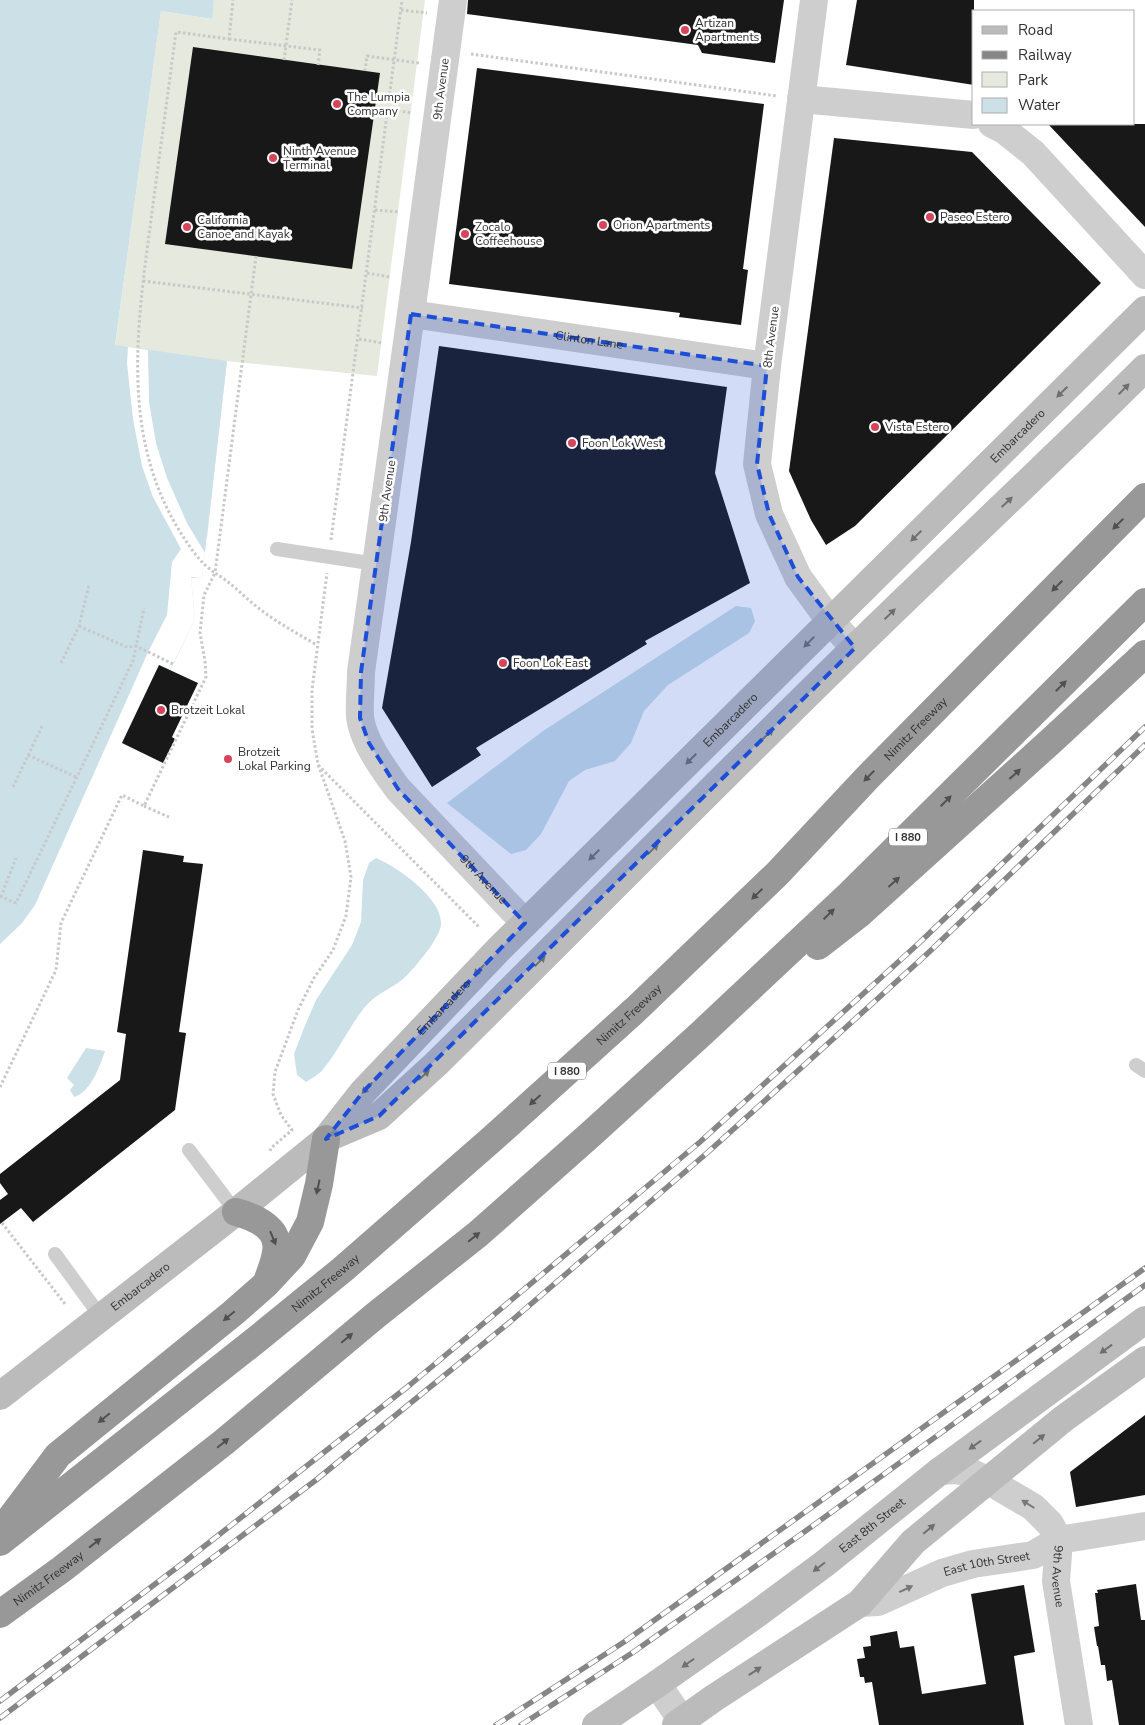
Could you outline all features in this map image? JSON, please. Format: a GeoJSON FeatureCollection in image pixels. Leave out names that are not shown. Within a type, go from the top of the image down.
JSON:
{"type":"FeatureCollection","features":[{"type":"Feature","properties":{"kind":"highway","name":"Nimitz Freeway"},"geometry":{"type":"LineString","coordinates":[[0,1542],[342,1270],[492,1139],[635,1010],[777,874],[868,777],[1145,497]]}},
{"type":"Feature","properties":{"kind":"highway","name":"Nimitz Freeway"},"geometry":{"type":"LineString","coordinates":[[0,1614],[62,1569],[224,1442],[376,1314],[478,1234],[666,1067],[863,881],[1145,602]]}},
{"type":"Feature","properties":{"kind":"highway"},"geometry":{"type":"LineString","coordinates":[[666,1067],[858,915],[1145,654]]}},
{"type":"Feature","properties":{"kind":"highway"},"geometry":{"type":"LineString","coordinates":[[0,1532],[58,1456],[266,1284],[292,1256],[310,1222],[319,1184],[326,1139]]}},
{"type":"Feature","properties":{"kind":"highway"},"geometry":{"type":"LineString","coordinates":[[236,1212],[251,1217],[267,1226],[274,1238],[277,1250],[266,1284]]}},
{"type":"Feature","properties":{"kind":"main road","name":"Embarcadero"},"geometry":{"type":"LineString","coordinates":[[0,1396],[236,1212],[326,1139],[363,1092],[525,923],[1145,310]]}},
{"type":"Feature","properties":{"kind":"main road","name":"Embarcadero"},"geometry":{"type":"LineString","coordinates":[[326,1139],[379,1116],[436,1064],[855,648],[1145,368]]}},
{"type":"Feature","properties":{"kind":"main road","name":"East 8th Street"},"geometry":{"type":"LineString","coordinates":[[596,1725],[658,1684],[817,1569],[940,1471],[1145,1320]]}},
{"type":"Feature","properties":{"kind":"main road"},"geometry":{"type":"LineString","coordinates":[[681,1724],[722,1693],[860,1603],[913,1542],[1063,1419],[1145,1360]]}},
{"type":"Feature","properties":{"kind":"street","name":"9th Avenue"},"geometry":{"type":"LineString","coordinates":[[452,0],[411,314],[361,672],[360,718],[369,743],[382,768],[398,789],[525,923]]}},
{"type":"Feature","properties":{"kind":"street","name":"8th Avenue"},"geometry":{"type":"LineString","coordinates":[[814,0],[767,366],[757,464],[769,514],[798,578],[830,621],[855,648]]}},
{"type":"Feature","properties":{"kind":"street"},"geometry":{"type":"LineString","coordinates":[[802,99],[972,115]]}},
{"type":"Feature","properties":{"kind":"street"},"geometry":{"type":"LineString","coordinates":[[994,125],[1004,130],[1033,153],[1145,275]]}},
{"type":"Feature","properties":{"kind":"street","name":"Clinton Lane"},"geometry":{"type":"LineString","coordinates":[[411,314],[767,366]]}},
{"type":"Feature","properties":{"kind":"street","name":"9th Avenue"},"geometry":{"type":"LineString","coordinates":[[940,1471],[956,1470],[972,1473],[987,1480],[1033,1507],[1050,1524],[1058,1540],[1056,1581],[1080,1725]]}},
{"type":"Feature","properties":{"kind":"street","name":"East 10th Street"},"geometry":{"type":"LineString","coordinates":[[860,1603],[878,1602],[942,1573],[974,1564],[1033,1555],[1058,1540],[1145,1526]]}},
{"type":"Feature","properties":{"kind":"street"},"geometry":{"type":"LineString","coordinates":[[658,1684],[681,1724]]}},
{"type":"Feature","properties":{"kind":"lane"},"geometry":{"type":"LineString","coordinates":[[277,549],[376,564]]}},
{"type":"Feature","properties":{"kind":"lane"},"geometry":{"type":"LineString","coordinates":[[189,1150],[236,1212]]}},
{"type":"Feature","properties":{"kind":"lane"},"geometry":{"type":"LineString","coordinates":[[55,1254],[101,1317]]}},
{"type":"Feature","properties":{"kind":"path"},"geometry":{"type":"LineString","coordinates":[[229,38],[233,0]]}},
{"type":"Feature","properties":{"kind":"path"},"geometry":{"type":"LineString","coordinates":[[284,60],[292,0]]}},
{"type":"Feature","properties":{"kind":"path"},"geometry":{"type":"LineString","coordinates":[[317,645],[268,615],[243,596],[225,578],[204,565],[171,517],[149,463],[142,434],[137,346],[143,280],[176,32],[320,50],[318,65]]}},
{"type":"Feature","properties":{"kind":"path"},"geometry":{"type":"LineString","coordinates":[[365,71],[368,56],[445,58],[802,99]]}},
{"type":"Feature","properties":{"kind":"path"},"geometry":{"type":"LineString","coordinates":[[144,806],[206,677],[200,633],[204,595],[215,573],[256,256]]}},
{"type":"Feature","properties":{"kind":"path"},"geometry":{"type":"LineString","coordinates":[[143,280],[363,308]]}},
{"type":"Feature","properties":{"kind":"path"},"geometry":{"type":"LineString","coordinates":[[62,663],[79,626],[89,585]]}},
{"type":"Feature","properties":{"kind":"path"},"geometry":{"type":"LineString","coordinates":[[16,858],[0,897],[16,903],[133,661],[144,608]]}},
{"type":"Feature","properties":{"kind":"path"},"geometry":{"type":"LineString","coordinates":[[79,626],[127,647],[136,646],[173,664]]}},
{"type":"Feature","properties":{"kind":"path"},"geometry":{"type":"LineString","coordinates":[[13,787],[43,724]]}},
{"type":"Feature","properties":{"kind":"path"},"geometry":{"type":"LineString","coordinates":[[28,755],[76,777]]}},
{"type":"Feature","properties":{"kind":"path"},"geometry":{"type":"LineString","coordinates":[[318,764],[479,927]]}},
{"type":"Feature","properties":{"kind":"path"},"geometry":{"type":"LineString","coordinates":[[0,1087],[56,970],[61,923],[122,795],[169,817]]}},
{"type":"Feature","properties":{"kind":"path"},"geometry":{"type":"LineString","coordinates":[[2,1223],[65,1304]]}},
{"type":"Feature","properties":{"kind":"highlighted area"},"geometry":{"type":"Polygon","coordinates":[[[411,314],[767,366],[757,464],[769,514],[798,577],[855,648],[379,1116],[326,1139],[363,1092],[525,923],[398,789],[369,743],[360,718],[361,672],[411,314]]]}},
{"type":"Feature","properties":{"kind":"green space"},"geometry":{"type":"Polygon","coordinates":[[[214,0],[425,0],[377,376],[227,361],[207,538],[115,346],[161,11],[211,19],[214,0]]]}},
{"type":"Feature","properties":{"kind":"water"},"geometry":{"type":"Polygon","coordinates":[[[0,0],[214,0],[212,19],[161,11],[115,345],[227,361],[202,578],[191,578],[195,619],[57,906],[23,952],[0,1014],[0,0]]]}},
{"type":"Feature","properties":{"kind":"water"},"geometry":{"type":"Polygon","coordinates":[[[736,606],[751,608],[755,621],[749,633],[668,685],[644,711],[631,743],[615,761],[585,770],[569,781],[541,834],[526,850],[511,854],[447,803],[543,731],[736,606]]]}},
{"type":"Feature","properties":{"kind":"water"},"geometry":{"type":"Polygon","coordinates":[[[376,858],[395,868],[426,893],[439,913],[440,929],[432,944],[414,968],[403,979],[368,1003],[322,1070],[306,1082],[297,1075],[294,1054],[316,1000],[352,945],[361,922],[363,880],[369,863],[376,858]]]}},
{"type":"Feature","properties":{"kind":"water"},"geometry":{"type":"Polygon","coordinates":[[[86,1048],[105,1051],[90,1085],[74,1097],[70,1090],[74,1085],[67,1078],[86,1048]]]}},
{"type":"Feature","properties":{"kind":"pier"},"geometry":{"type":"Polygon","coordinates":[[[128,347],[148,350],[149,402],[156,443],[167,478],[187,523],[205,553],[202,578],[191,577],[195,619],[170,670],[159,665],[122,742],[135,749],[59,907],[21,959],[23,961],[0,1017],[0,944],[22,923],[35,905],[149,650],[167,615],[172,562],[181,549],[153,497],[142,466],[133,419],[127,363],[128,347]]]}},
{"type":"Feature","properties":{"kind":"building","name":"Artizan Apartments"},"geometry":{"type":"Polygon","coordinates":[[[468,0],[784,0],[775,63],[702,53],[698,45],[467,14],[468,0]]]}},
{"type":"Feature","properties":{"kind":"building"},"geometry":{"type":"Polygon","coordinates":[[[857,0],[974,0],[974,10],[972,10],[972,85],[846,65],[857,0]]]}},
{"type":"Feature","properties":{"kind":"building","name":"Ninth Avenue Terminal"},"geometry":{"type":"Polygon","coordinates":[[[193,47],[380,73],[352,269],[165,244],[193,47]]]}},
{"type":"Feature","properties":{"kind":"building","name":"Orion Apartments"},"geometry":{"type":"Polygon","coordinates":[[[477,68],[764,104],[743,269],[748,270],[741,325],[679,317],[680,313],[449,284],[477,68]]]}},
{"type":"Feature","properties":{"kind":"building"},"geometry":{"type":"Polygon","coordinates":[[[1145,124],[1145,227],[1049,125],[1145,124]]]}},
{"type":"Feature","properties":{"kind":"building"},"geometry":{"type":"Polygon","coordinates":[[[834,138],[972,152],[1101,283],[855,526],[826,545],[811,520],[789,471],[834,138]]]}},
{"type":"Feature","properties":{"kind":"building"},"geometry":{"type":"Polygon","coordinates":[[[439,346],[727,387],[715,473],[750,583],[645,641],[647,644],[476,748],[481,755],[432,787],[382,708],[411,542],[439,346]]]}},
{"type":"Feature","properties":{"kind":"building","name":"Brotzeit Lokal"},"geometry":{"type":"Polygon","coordinates":[[[159,665],[198,683],[172,737],[175,739],[163,763],[122,743],[159,665]]]}},
{"type":"Feature","properties":{"kind":"building"},"geometry":{"type":"Polygon","coordinates":[[[143,850],[184,856],[183,862],[203,864],[179,1032],[186,1033],[175,1110],[33,1222],[21,1208],[0,1224],[0,1200],[8,1194],[0,1183],[0,1174],[120,1080],[126,1034],[117,1032],[143,850]]]}},
{"type":"Feature","properties":{"kind":"building"},"geometry":{"type":"Polygon","coordinates":[[[1145,1415],[1145,1495],[1076,1507],[1070,1472],[1145,1415]]]}},
{"type":"Feature","properties":{"kind":"building"},"geometry":{"type":"Polygon","coordinates":[[[1136,1584],[1141,1620],[1145,1620],[1145,1725],[1119,1725],[1112,1680],[1107,1681],[1105,1665],[1101,1665],[1097,1646],[1094,1627],[1099,1626],[1095,1593],[1098,1593],[1097,1590],[1136,1584]]]}},
{"type":"Feature","properties":{"kind":"building"},"geometry":{"type":"Polygon","coordinates":[[[1024,1585],[1035,1652],[1014,1656],[1024,1725],[879,1725],[872,1682],[865,1683],[864,1677],[860,1677],[857,1659],[865,1658],[863,1647],[871,1646],[870,1636],[897,1631],[900,1648],[914,1646],[922,1694],[986,1684],[971,1594],[1024,1585]]]}},
{"type":"Feature","properties":{"kind":"railway"},"geometry":{"type":"LineString","coordinates":[[0,1701],[183,1563],[411,1384],[700,1142],[918,944],[1145,727]]}},
{"type":"Feature","properties":{"kind":"railway"},"geometry":{"type":"LineString","coordinates":[[0,1718],[316,1480],[510,1322],[707,1153],[927,954],[1145,745]]}},
{"type":"Feature","properties":{"kind":"railway"},"geometry":{"type":"LineString","coordinates":[[496,1725],[624,1642],[1145,1268]]}},
{"type":"Feature","properties":{"kind":"railway"},"geometry":{"type":"LineString","coordinates":[[521,1725],[632,1653],[800,1535],[1145,1285]]}},
{"type":"Feature","properties":{"kind":"place","name":"Artizan Apartments"},"geometry":{"type":"Point","coordinates":[685,30]}},
{"type":"Feature","properties":{"kind":"place","name":"The Lumpia Company"},"geometry":{"type":"Point","coordinates":[337,104]}},
{"type":"Feature","properties":{"kind":"place","name":"Ninth Avenue Terminal"},"geometry":{"type":"Point","coordinates":[273,158]}},
{"type":"Feature","properties":{"kind":"place","name":"Paseo Estero"},"geometry":{"type":"Point","coordinates":[930,217]}},
{"type":"Feature","properties":{"kind":"place","name":"Orion Apartments"},"geometry":{"type":"Point","coordinates":[603,225]}},
{"type":"Feature","properties":{"kind":"place","name":"California Canoe and Kayak"},"geometry":{"type":"Point","coordinates":[187,227]}},
{"type":"Feature","properties":{"kind":"place","name":"Zocalo Coffeehouse"},"geometry":{"type":"Point","coordinates":[465,234]}},
{"type":"Feature","properties":{"kind":"place","name":"Vista Estero"},"geometry":{"type":"Point","coordinates":[875,427]}},
{"type":"Feature","properties":{"kind":"place","name":"Foon Lok West"},"geometry":{"type":"Point","coordinates":[572,443]}},
{"type":"Feature","properties":{"kind":"place","name":"Foon Lok East"},"geometry":{"type":"Point","coordinates":[503,663]}},
{"type":"Feature","properties":{"kind":"place","name":"Brotzeit Lokal"},"geometry":{"type":"Point","coordinates":[161,710]}},
{"type":"Feature","properties":{"kind":"place","name":"Brotzeit Lokal Parking"},"geometry":{"type":"Point","coordinates":[228,759]}}]}
